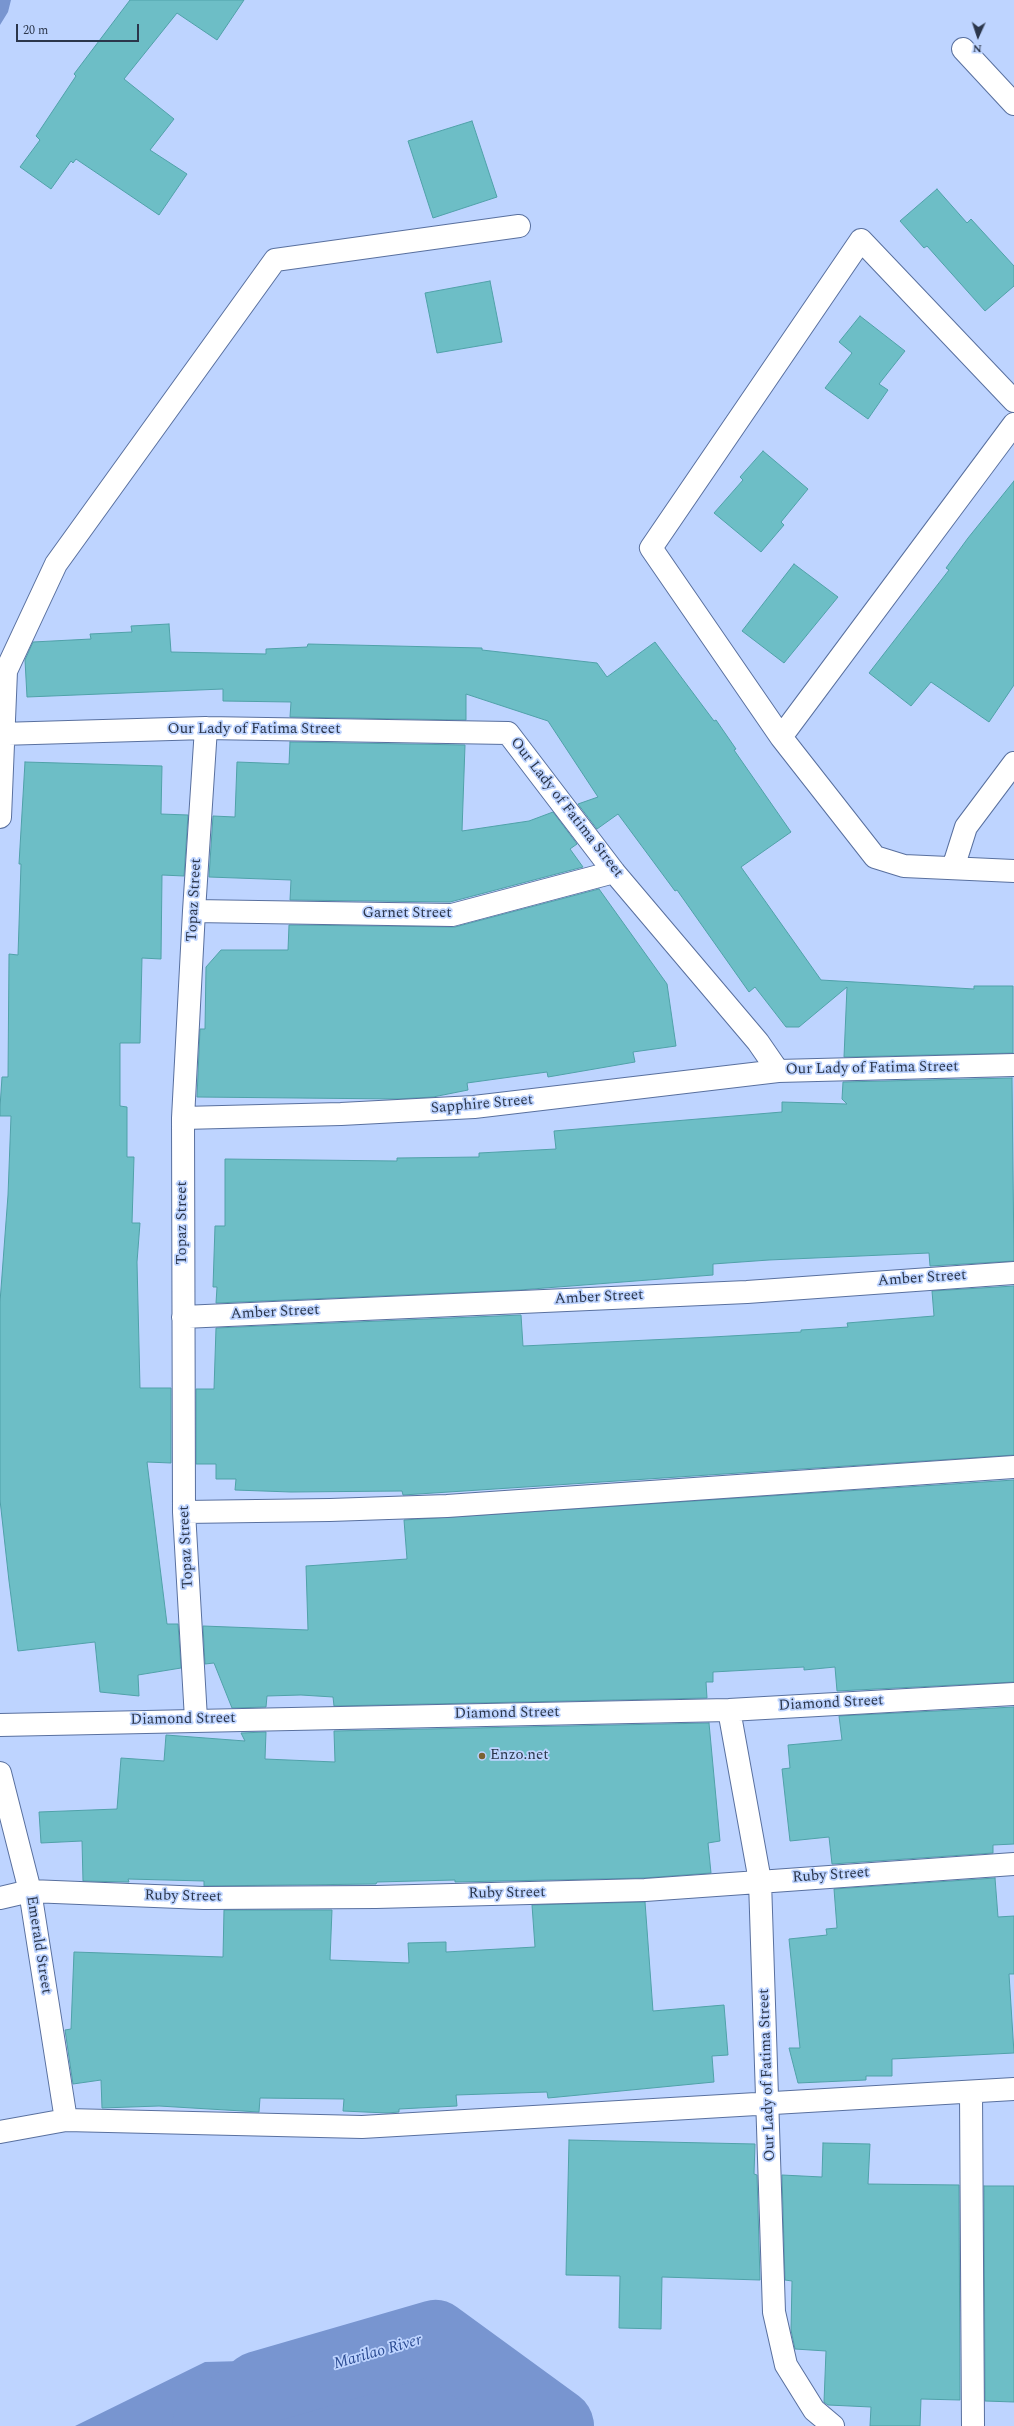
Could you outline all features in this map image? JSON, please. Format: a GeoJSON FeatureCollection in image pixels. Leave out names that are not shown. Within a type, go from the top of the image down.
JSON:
{"type":"FeatureCollection","features":[{"type":"Feature","properties":{"kind":"street"},"geometry":{"type":"LineString","coordinates":[[963,49],[1014,104]]}},
{"type":"Feature","properties":{"kind":"street"},"geometry":{"type":"LineString","coordinates":[[0,817],[2,734],[6,671],[56,564],[275,260],[520,226]]}},
{"type":"Feature","properties":{"kind":"street"},"geometry":{"type":"LineString","coordinates":[[1014,401],[861,240],[651,548],[781,737],[875,857],[904,866],[1014,870]]}},
{"type":"Feature","properties":{"kind":"street"},"geometry":{"type":"LineString","coordinates":[[781,737],[1014,424]]}},
{"type":"Feature","properties":{"kind":"street","name":"Our Lady of Fatima Street"},"geometry":{"type":"LineString","coordinates":[[2,734],[206,728],[508,733],[614,872],[758,1042],[778,1071],[1014,1065]]}},
{"type":"Feature","properties":{"kind":"street","name":"Topaz Street"},"geometry":{"type":"LineString","coordinates":[[196,1719],[184,1512],[184,1118],[194,911],[206,728]]}},
{"type":"Feature","properties":{"kind":"street"},"geometry":{"type":"LineString","coordinates":[[953,868],[966,827],[1014,763]]}},
{"type":"Feature","properties":{"kind":"street","name":"Garnet Street"},"geometry":{"type":"LineString","coordinates":[[194,911],[452,916],[614,872]]}},
{"type":"Feature","properties":{"kind":"street","name":"Sapphire Street"},"geometry":{"type":"LineString","coordinates":[[184,1118],[341,1114],[474,1107],[778,1071]]}},
{"type":"Feature","properties":{"kind":"street","name":"Amber Street"},"geometry":{"type":"LineString","coordinates":[[183,1317],[747,1292],[1014,1273]]}},
{"type":"Feature","properties":{"kind":"street"},"geometry":{"type":"LineString","coordinates":[[184,1512],[330,1510],[447,1506],[1014,1467]]}},
{"type":"Feature","properties":{"kind":"street","name":"Diamond Street"},"geometry":{"type":"LineString","coordinates":[[0,1725],[196,1719],[729,1710],[1014,1694]]}},
{"type":"Feature","properties":{"kind":"street","name":"Our Lady of Fatima Street"},"geometry":{"type":"LineString","coordinates":[[729,1710],[760,1881],[769,2104],[774,2312],[786,2365],[814,2410],[833,2426]]}},
{"type":"Feature","properties":{"kind":"street","name":"Emerald Street"},"geometry":{"type":"LineString","coordinates":[[0,1773],[30,1891],[66,2120]]}},
{"type":"Feature","properties":{"kind":"street","name":"Ruby Street"},"geometry":{"type":"LineString","coordinates":[[0,1898],[30,1891],[204,1898],[376,1897],[645,1890],[1014,1864]]}},
{"type":"Feature","properties":{"kind":"street"},"geometry":{"type":"LineString","coordinates":[[0,2132],[66,2120],[362,2127],[1014,2089]]}},
{"type":"Feature","properties":{"kind":"street"},"geometry":{"type":"LineString","coordinates":[[971,2092],[973,2426]]}},
{"type":"Feature","properties":{"kind":"water"},"geometry":{"type":"Polygon","coordinates":[[[0,0],[11,0],[8,12],[0,25],[0,0]]]}},
{"type":"Feature","properties":{"kind":"water"},"geometry":{"type":"Polygon","coordinates":[[[468,2355],[588,2426],[75,2426],[205,2362],[468,2355]]]}},
{"type":"Feature","properties":{"kind":"building"},"geometry":{"type":"Polygon","coordinates":[[[130,0],[244,0],[217,40],[177,13],[124,79],[174,119],[150,150],[187,174],[159,215],[76,159],[73,163],[71,161],[51,189],[20,167],[40,140],[36,136],[76,76],[74,74],[130,0]]]}},
{"type":"Feature","properties":{"kind":"building"},"geometry":{"type":"Polygon","coordinates":[[[472,121],[497,197],[433,218],[408,141],[472,121]]]}},
{"type":"Feature","properties":{"kind":"building"},"geometry":{"type":"Polygon","coordinates":[[[937,189],[967,223],[971,219],[1014,266],[1014,286],[985,311],[927,246],[924,248],[900,221],[937,189]]]}},
{"type":"Feature","properties":{"kind":"building"},"geometry":{"type":"Polygon","coordinates":[[[490,281],[502,342],[437,353],[425,293],[490,281]]]}},
{"type":"Feature","properties":{"kind":"building"},"geometry":{"type":"Polygon","coordinates":[[[860,316],[905,351],[879,384],[888,390],[868,419],[825,388],[852,353],[839,342],[860,316]]]}},
{"type":"Feature","properties":{"kind":"building"},"geometry":{"type":"Polygon","coordinates":[[[763,451],[808,489],[781,522],[784,525],[761,552],[714,513],[743,480],[740,477],[763,451]]]}},
{"type":"Feature","properties":{"kind":"building"},"geometry":{"type":"Polygon","coordinates":[[[1014,481],[1014,685],[989,722],[931,682],[911,706],[869,673],[949,570],[946,568],[968,538],[1014,481]]]}},
{"type":"Feature","properties":{"kind":"building"},"geometry":{"type":"Polygon","coordinates":[[[794,564],[838,597],[784,663],[742,631],[794,564]]]}},
{"type":"Feature","properties":{"kind":"building"},"geometry":{"type":"Polygon","coordinates":[[[169,624],[171,652],[266,654],[266,649],[307,647],[308,644],[482,648],[482,650],[597,663],[607,677],[655,642],[714,721],[716,720],[736,749],[734,750],[791,832],[741,867],[821,980],[974,989],[974,986],[1013,986],[1013,1053],[844,1057],[847,987],[799,1027],[786,1027],[755,987],[749,992],[677,890],[675,891],[618,814],[597,829],[578,804],[598,797],[548,721],[466,694],[466,720],[290,717],[291,702],[223,701],[223,689],[27,697],[25,660],[33,642],[91,639],[90,634],[132,632],[131,626],[169,624]]]}},
{"type":"Feature","properties":{"kind":"building"},"geometry":{"type":"Polygon","coordinates":[[[290,742],[465,745],[462,831],[529,821],[553,812],[577,844],[570,849],[583,867],[450,902],[290,900],[291,880],[209,877],[213,816],[235,817],[237,762],[289,764],[290,742]]]}},
{"type":"Feature","properties":{"kind":"building"},"geometry":{"type":"Polygon","coordinates":[[[25,762],[162,766],[161,814],[188,815],[184,876],[162,875],[161,959],[142,958],[140,1043],[120,1043],[120,1106],[127,1107],[127,1157],[134,1157],[132,1223],[140,1223],[137,1262],[140,1388],[171,1388],[171,1463],[147,1462],[167,1624],[178,1624],[181,1668],[138,1675],[139,1696],[100,1692],[95,1642],[18,1651],[9,1581],[0,1500],[0,1302],[8,1195],[11,1116],[0,1116],[0,1107],[2,1077],[8,1077],[9,954],[18,955],[21,864],[19,864],[25,762]]]}},
{"type":"Feature","properties":{"kind":"building"},"geometry":{"type":"Polygon","coordinates":[[[599,889],[667,984],[676,1046],[633,1052],[635,1062],[548,1077],[547,1072],[467,1083],[468,1090],[433,1097],[397,1099],[197,1097],[200,1029],[205,1029],[206,967],[221,950],[288,950],[289,925],[455,927],[599,889]]]}},
{"type":"Feature","properties":{"kind":"building"},"geometry":{"type":"Polygon","coordinates":[[[1012,1078],[1014,1261],[930,1266],[929,1253],[769,1260],[713,1264],[713,1275],[519,1290],[216,1303],[217,1287],[213,1287],[215,1226],[225,1226],[225,1159],[397,1161],[397,1158],[479,1157],[479,1153],[556,1149],[554,1131],[782,1112],[782,1102],[847,1104],[842,1099],[843,1082],[1012,1078]]]}},
{"type":"Feature","properties":{"kind":"building"},"geometry":{"type":"Polygon","coordinates":[[[1014,1286],[1014,1455],[403,1495],[402,1491],[291,1492],[235,1490],[236,1479],[216,1479],[216,1464],[196,1464],[196,1389],[214,1389],[216,1328],[521,1315],[523,1346],[712,1337],[801,1332],[801,1330],[848,1327],[847,1323],[934,1316],[932,1291],[1014,1286]]]}},
{"type":"Feature","properties":{"kind":"building"},"geometry":{"type":"Polygon","coordinates":[[[1014,1480],[1014,1682],[837,1691],[835,1667],[804,1670],[804,1667],[713,1672],[713,1682],[706,1682],[707,1698],[334,1706],[333,1697],[301,1695],[267,1696],[266,1707],[232,1708],[214,1663],[205,1664],[203,1626],[308,1630],[306,1566],[407,1559],[404,1520],[1014,1480]]]}},
{"type":"Feature","properties":{"kind":"building"},"geometry":{"type":"Polygon","coordinates":[[[1014,1707],[1014,1844],[993,1845],[993,1853],[832,1864],[829,1837],[790,1841],[782,1769],[790,1768],[788,1745],[842,1740],[839,1716],[1014,1707]]]}},
{"type":"Feature","properties":{"kind":"building"},"geometry":{"type":"Polygon","coordinates":[[[709,1723],[720,1841],[708,1843],[711,1873],[644,1878],[455,1882],[455,1880],[377,1882],[376,1884],[204,1886],[204,1881],[128,1879],[129,1882],[83,1881],[82,1841],[41,1843],[39,1812],[117,1809],[121,1758],[164,1761],[166,1735],[245,1741],[241,1733],[266,1732],[265,1759],[335,1762],[334,1731],[709,1723]]]}},
{"type":"Feature","properties":{"kind":"building"},"geometry":{"type":"Polygon","coordinates":[[[995,1878],[998,1917],[1014,1916],[1014,1974],[1009,1974],[1014,2053],[892,2059],[892,2076],[866,2076],[866,2080],[798,2083],[789,2048],[800,2048],[789,1939],[827,1935],[826,1929],[837,1928],[834,1889],[995,1878]]]}},
{"type":"Feature","properties":{"kind":"building"},"geometry":{"type":"Polygon","coordinates":[[[645,1902],[653,2011],[724,2005],[728,2055],[712,2056],[714,2082],[548,2098],[547,2092],[456,2095],[457,2106],[399,2109],[399,2112],[387,2113],[343,2111],[344,2099],[260,2098],[259,2112],[159,2106],[102,2108],[101,2080],[73,2084],[65,2030],[71,2029],[74,1952],[223,1957],[224,1910],[332,1910],[330,1960],[409,1963],[408,1943],[446,1942],[446,1952],[535,1947],[532,1905],[645,1902]]]}},
{"type":"Feature","properties":{"kind":"building"},"geometry":{"type":"Polygon","coordinates":[[[569,2140],[755,2144],[754,2174],[757,2175],[760,2280],[662,2277],[661,2329],[619,2328],[620,2276],[566,2275],[569,2140]]]}},
{"type":"Feature","properties":{"kind":"building"},"geometry":{"type":"Polygon","coordinates":[[[823,2143],[870,2144],[868,2184],[959,2185],[960,2400],[921,2399],[920,2426],[870,2426],[871,2407],[828,2405],[824,2402],[826,2351],[795,2349],[791,2330],[792,2281],[785,2280],[782,2175],[822,2177],[823,2143]]]}},
{"type":"Feature","properties":{"kind":"building"},"geometry":{"type":"Polygon","coordinates":[[[984,2186],[1014,2186],[1014,2402],[985,2401],[984,2186]]]}},
{"type":"Feature","properties":{"kind":"waterway","name":"Marilao River"},"geometry":{"type":"LineString","coordinates":[[209,2426],[259,2388],[435,2337],[557,2426]]}},
{"type":"Feature","properties":{"kind":"place","name":"Enzo.net"},"geometry":{"type":"Point","coordinates":[482,1756]}}]}
